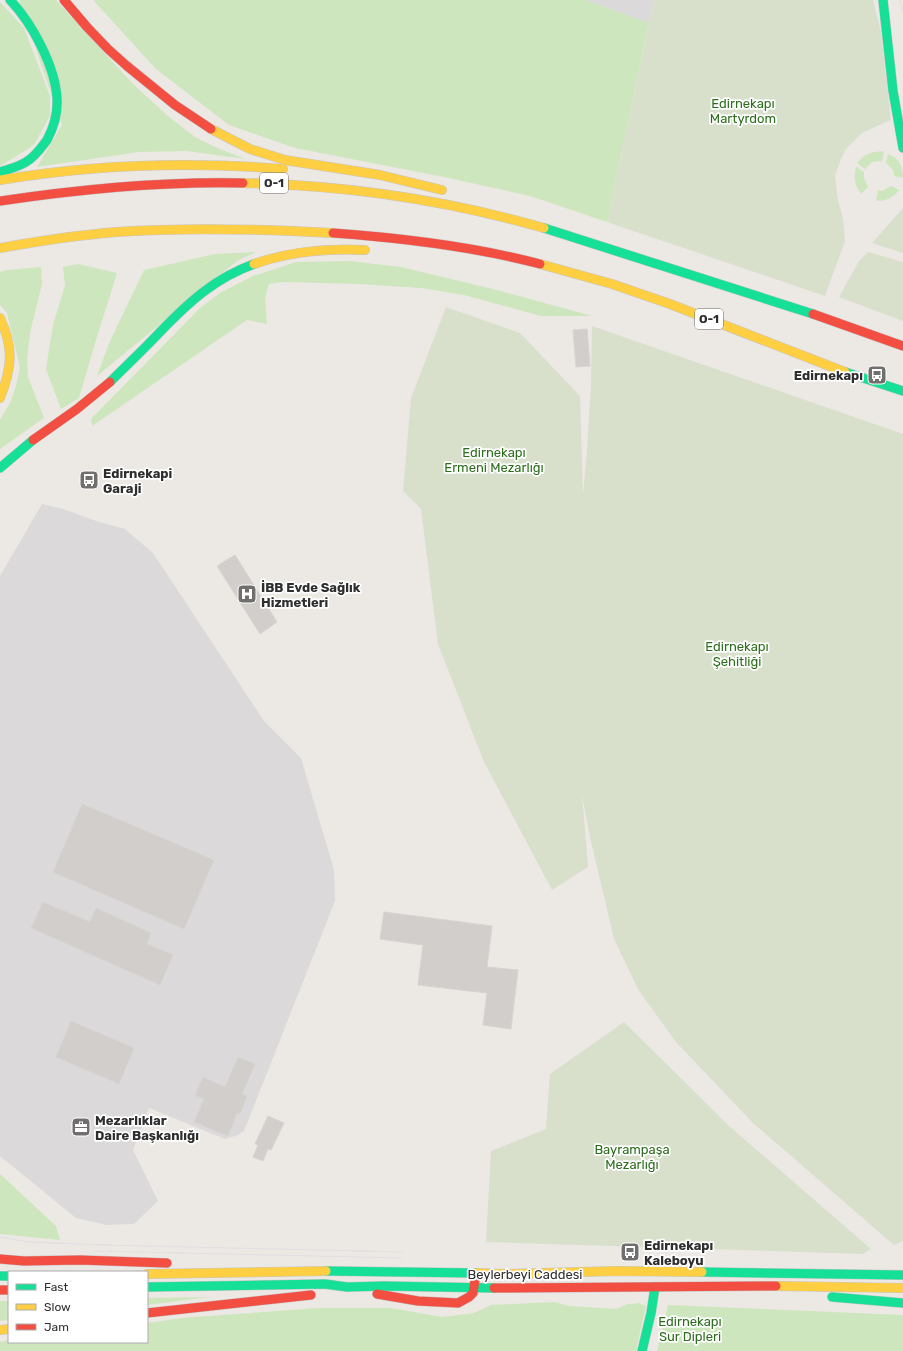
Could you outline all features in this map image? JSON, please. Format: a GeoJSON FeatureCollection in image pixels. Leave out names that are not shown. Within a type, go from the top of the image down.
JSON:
{"type":"FeatureCollection","features":[{"type":"Feature","properties":{"kind":"main road"},"geometry":{"type":"LineString","coordinates":[[0,172],[27,161],[35,154],[44,143],[50,132],[57,106],[54,82],[48,62],[37,36],[29,22],[10,0]]}},
{"type":"Feature","properties":{"kind":"main road"},"geometry":{"type":"LineString","coordinates":[[64,0],[87,28],[108,49],[175,105],[199,122],[250,149],[285,160],[380,176],[451,192]]}},
{"type":"Feature","properties":{"kind":"main road"},"geometry":{"type":"LineString","coordinates":[[883,0],[893,91],[903,148]]}},
{"type":"Feature","properties":{"kind":"main road"},"geometry":{"type":"LineString","coordinates":[[95,22],[158,90]]}},
{"type":"Feature","properties":{"kind":"main road"},"geometry":{"type":"LineString","coordinates":[[0,180],[79,169],[178,163],[254,166],[430,188]]}},
{"type":"Feature","properties":{"kind":"main road","name":"O-1"},"geometry":{"type":"LineString","coordinates":[[0,201],[57,192],[155,183],[227,181],[355,189],[426,200],[487,213],[544,229],[835,322],[903,346]]}},
{"type":"Feature","properties":{"kind":"main road"},"geometry":{"type":"LineString","coordinates":[[506,208],[523,216],[544,229]]}},
{"type":"Feature","properties":{"kind":"main road","name":"O-1"},"geometry":{"type":"LineString","coordinates":[[0,248],[77,235],[154,230],[224,228],[265,229],[438,243],[511,256],[547,265],[637,292],[844,372],[903,391]]}},
{"type":"Feature","properties":{"kind":"main road"},"geometry":{"type":"LineString","coordinates":[[0,468],[33,440],[77,409],[110,382],[182,309],[213,284],[236,272],[263,261],[311,250],[356,249],[375,251]]}},
{"type":"Feature","properties":{"kind":"main road"},"geometry":{"type":"LineString","coordinates":[[461,256],[511,256]]}},
{"type":"Feature","properties":{"kind":"main road"},"geometry":{"type":"LineString","coordinates":[[0,318],[7,331],[11,349],[10,369],[0,398]]}},
{"type":"Feature","properties":{"kind":"main road"},"geometry":{"type":"LineString","coordinates":[[0,459],[13,450],[33,440]]}},
{"type":"Feature","properties":{"kind":"main road"},"geometry":{"type":"LineString","coordinates":[[0,1259],[24,1261],[80,1260],[176,1264]]}},
{"type":"Feature","properties":{"kind":"main road"},"geometry":{"type":"LineString","coordinates":[[688,1271],[713,1263],[720,1263]]}},
{"type":"Feature","properties":{"kind":"main road"},"geometry":{"type":"LineString","coordinates":[[191,1264],[237,1266],[263,1272]]}},
{"type":"Feature","properties":{"kind":"main road","name":"Beylerbeyi Caddesi"},"geometry":{"type":"LineString","coordinates":[[148,1274],[360,1271],[475,1274],[688,1271],[903,1275]]}},
{"type":"Feature","properties":{"kind":"main road"},"geometry":{"type":"LineString","coordinates":[[463,1273],[474,1287]]}},
{"type":"Feature","properties":{"kind":"main road"},"geometry":{"type":"LineString","coordinates":[[365,1287],[372,1293],[386,1296],[458,1303],[473,1293],[475,1274]]}},
{"type":"Feature","properties":{"kind":"main road","name":"Beylerbeyi Caddesi"},"geometry":{"type":"LineString","coordinates":[[148,1287],[325,1284],[347,1287],[797,1286],[903,1288]]}},
{"type":"Feature","properties":{"kind":"main road"},"geometry":{"type":"LineString","coordinates":[[148,1313],[321,1294],[347,1287]]}},
{"type":"Feature","properties":{"kind":"main road"},"geometry":{"type":"LineString","coordinates":[[642,1351],[651,1313],[655,1287]]}},
{"type":"Feature","properties":{"kind":"main road"},"geometry":{"type":"LineString","coordinates":[[748,1287],[768,1293],[817,1295],[903,1303]]}},
{"type":"Feature","properties":{"kind":"shaded area"},"geometry":{"type":"Polygon","coordinates":[[[586,0],[654,0],[649,23],[586,0]]]}},
{"type":"Feature","properties":{"kind":"shaded area"},"geometry":{"type":"Polygon","coordinates":[[[42,504],[63,509],[99,522],[125,529],[153,553],[264,721],[301,758],[334,870],[335,901],[244,1131],[238,1135],[225,1139],[149,1108],[133,1150],[158,1201],[134,1224],[107,1225],[76,1218],[0,1156],[0,576],[42,504]]]}},
{"type":"Feature","properties":{"kind":"green space"},"geometry":{"type":"Polygon","coordinates":[[[19,0],[56,0],[132,83],[168,116],[195,137],[245,159],[187,151],[139,152],[37,167],[62,125],[19,0]]]}},
{"type":"Feature","properties":{"kind":"green space"},"geometry":{"type":"Polygon","coordinates":[[[93,0],[586,0],[649,23],[607,222],[530,196],[444,177],[295,148],[229,125],[156,69],[93,0]]]}},
{"type":"Feature","properties":{"kind":"green space","name":"Edirnekapı Martyrdom"},"geometry":{"type":"Polygon","coordinates":[[[654,0],[873,0],[881,32],[891,120],[862,133],[846,149],[835,175],[838,201],[843,218],[845,241],[825,296],[607,222],[654,0]]]}},
{"type":"Feature","properties":{"kind":"green space"},"geometry":{"type":"Polygon","coordinates":[[[0,2],[24,28],[50,96],[50,116],[34,145],[0,166],[0,2]]]}},
{"type":"Feature","properties":{"kind":"green space"},"geometry":{"type":"Polygon","coordinates":[[[884,151],[882,161],[872,162],[865,169],[857,163],[869,154],[884,151]]]}},
{"type":"Feature","properties":{"kind":"green space"},"geometry":{"type":"Polygon","coordinates":[[[888,154],[900,163],[903,178],[894,176],[893,170],[886,163],[888,154]]]}},
{"type":"Feature","properties":{"kind":"green space"},"geometry":{"type":"Polygon","coordinates":[[[856,167],[864,172],[864,178],[868,187],[861,194],[855,181],[856,167]]]}},
{"type":"Feature","properties":{"kind":"green space"},"geometry":{"type":"Polygon","coordinates":[[[891,186],[899,190],[889,198],[876,201],[878,190],[882,191],[891,186]]]}},
{"type":"Feature","properties":{"kind":"green space"},"geometry":{"type":"Polygon","coordinates":[[[903,208],[903,253],[872,243],[903,208]]]}},
{"type":"Feature","properties":{"kind":"green space"},"geometry":{"type":"Polygon","coordinates":[[[256,252],[237,261],[97,376],[110,341],[144,270],[215,254],[256,252]]]}},
{"type":"Feature","properties":{"kind":"green space"},"geometry":{"type":"Polygon","coordinates":[[[868,252],[903,262],[903,321],[839,297],[859,261],[868,252]]]}},
{"type":"Feature","properties":{"kind":"green space"},"geometry":{"type":"Polygon","coordinates":[[[349,261],[401,267],[497,290],[592,316],[541,316],[464,295],[421,288],[359,284],[283,282],[269,284],[265,299],[267,324],[247,320],[92,426],[91,419],[200,308],[220,293],[253,276],[296,262],[349,261]]]}},
{"type":"Feature","properties":{"kind":"green space"},"geometry":{"type":"Polygon","coordinates":[[[78,264],[117,273],[79,398],[61,409],[46,369],[53,325],[65,285],[63,267],[78,264]]]}},
{"type":"Feature","properties":{"kind":"green space"},"geometry":{"type":"Polygon","coordinates":[[[41,267],[42,284],[30,333],[27,360],[28,377],[44,418],[0,449],[0,420],[10,403],[20,368],[7,313],[0,305],[0,272],[41,267]]]}},
{"type":"Feature","properties":{"kind":"green space","name":"Edirnekapı Şehitliği"},"geometry":{"type":"Polygon","coordinates":[[[446,307],[520,333],[580,396],[583,495],[591,385],[592,326],[903,434],[903,1241],[894,1245],[752,1122],[675,1041],[638,989],[614,939],[590,837],[582,795],[588,867],[552,890],[484,762],[438,644],[421,509],[403,491],[411,398],[446,307]]]}},
{"type":"Feature","properties":{"kind":"green space","name":"Bayrampaşa Mezarlığı"},"geometry":{"type":"Polygon","coordinates":[[[624,1022],[729,1126],[871,1249],[863,1254],[486,1242],[491,1151],[546,1129],[550,1074],[624,1022]]]}},
{"type":"Feature","properties":{"kind":"green space"},"geometry":{"type":"Polygon","coordinates":[[[0,1174],[56,1226],[60,1240],[0,1234],[0,1174]]]}},
{"type":"Feature","properties":{"kind":"green space"},"geometry":{"type":"Polygon","coordinates":[[[210,1297],[148,1305],[148,1298],[210,1297]]]}},
{"type":"Feature","properties":{"kind":"green space"},"geometry":{"type":"Polygon","coordinates":[[[0,1301],[8,1301],[8,1320],[0,1321],[0,1301]]]}},
{"type":"Feature","properties":{"kind":"green space"},"geometry":{"type":"Polygon","coordinates":[[[554,1302],[570,1306],[616,1309],[628,1304],[639,1303],[646,1306],[636,1351],[0,1351],[0,1342],[8,1340],[8,1343],[148,1343],[148,1323],[182,1318],[318,1308],[391,1308],[442,1317],[474,1313],[491,1305],[554,1302]]]}},
{"type":"Feature","properties":{"kind":"green space","name":"Edirnekapı Sur Dipleri"},"geometry":{"type":"Polygon","coordinates":[[[668,1305],[903,1315],[903,1351],[657,1351],[668,1305]]]}},
{"type":"Feature","properties":{"kind":"building"},"geometry":{"type":"Polygon","coordinates":[[[587,329],[590,366],[576,367],[573,330],[587,329]]]}},
{"type":"Feature","properties":{"kind":"building","name":"İBB Evde Sağlık Hizmetleri"},"geometry":{"type":"Polygon","coordinates":[[[235,555],[277,622],[260,634],[217,566],[235,555]]]}},
{"type":"Feature","properties":{"kind":"building"},"geometry":{"type":"Polygon","coordinates":[[[82,804],[214,860],[184,929],[53,872],[82,804]]]}},
{"type":"Feature","properties":{"kind":"building"},"geometry":{"type":"Polygon","coordinates":[[[43,902],[90,922],[96,908],[151,933],[147,944],[173,955],[160,985],[31,928],[43,902]]]}},
{"type":"Feature","properties":{"kind":"building"},"geometry":{"type":"Polygon","coordinates":[[[384,912],[492,926],[487,967],[518,970],[511,1029],[483,1025],[487,993],[418,985],[423,945],[380,939],[384,912]]]}},
{"type":"Feature","properties":{"kind":"building"},"geometry":{"type":"Polygon","coordinates":[[[71,1021],[134,1048],[119,1084],[56,1057],[71,1021]]]}},
{"type":"Feature","properties":{"kind":"building"},"geometry":{"type":"Polygon","coordinates":[[[238,1057],[255,1064],[242,1094],[247,1096],[240,1114],[237,1113],[228,1136],[194,1122],[204,1099],[195,1095],[203,1077],[225,1087],[238,1057]]]}},
{"type":"Feature","properties":{"kind":"building"},"geometry":{"type":"Polygon","coordinates":[[[268,1116],[284,1123],[271,1150],[268,1149],[263,1161],[253,1157],[258,1145],[255,1144],[268,1116]]]}},
{"type":"Feature","properties":{"kind":"tram line"},"geometry":{"type":"LineString","coordinates":[[900,0],[903,12]]}},
{"type":"Feature","properties":{"kind":"tram line"},"geometry":{"type":"LineString","coordinates":[[0,1237],[28,1242],[105,1245],[402,1252]]}},
{"type":"Feature","properties":{"kind":"tram line"},"geometry":{"type":"LineString","coordinates":[[95,1251],[401,1258]]}},
{"type":"Feature","properties":{"kind":"traffic: fast"},"geometry":{"type":"LineString","coordinates":[[0,172],[23,164],[38,152],[47,140],[54,125],[57,109],[55,86],[47,59],[34,33],[10,0]]}},
{"type":"Feature","properties":{"kind":"traffic: fast"},"geometry":{"type":"LineString","coordinates":[[883,0],[893,91],[903,148]]}},
{"type":"Feature","properties":{"kind":"traffic: fast"},"geometry":{"type":"LineString","coordinates":[[544,228],[813,314]]}},
{"type":"Feature","properties":{"kind":"traffic: fast"},"geometry":{"type":"LineString","coordinates":[[110,382],[192,301],[227,276],[254,264]]}},
{"type":"Feature","properties":{"kind":"traffic: fast"},"geometry":{"type":"LineString","coordinates":[[845,372],[903,391]]}},
{"type":"Feature","properties":{"kind":"traffic: fast"},"geometry":{"type":"LineString","coordinates":[[0,468],[33,440]]}},
{"type":"Feature","properties":{"kind":"traffic: fast"},"geometry":{"type":"LineString","coordinates":[[326,1271],[476,1273]]}},
{"type":"Feature","properties":{"kind":"traffic: fast"},"geometry":{"type":"LineString","coordinates":[[702,1272],[903,1275]]}},
{"type":"Feature","properties":{"kind":"traffic: fast"},"geometry":{"type":"LineString","coordinates":[[0,1276],[8,1276]]}},
{"type":"Feature","properties":{"kind":"traffic: fast"},"geometry":{"type":"LineString","coordinates":[[148,1287],[325,1284],[347,1287],[384,1286],[494,1288]]}},
{"type":"Feature","properties":{"kind":"traffic: fast"},"geometry":{"type":"LineString","coordinates":[[642,1351],[651,1313],[655,1287]]}},
{"type":"Feature","properties":{"kind":"traffic: fast"},"geometry":{"type":"LineString","coordinates":[[832,1297],[903,1303]]}},
{"type":"Feature","properties":{"kind":"traffic: slow"},"geometry":{"type":"LineString","coordinates":[[211,129],[250,149],[285,160],[380,175],[442,190]]}},
{"type":"Feature","properties":{"kind":"traffic: slow"},"geometry":{"type":"LineString","coordinates":[[0,180],[71,170],[106,167],[211,165],[283,169]]}},
{"type":"Feature","properties":{"kind":"traffic: slow"},"geometry":{"type":"LineString","coordinates":[[243,183],[320,187],[395,196],[470,209],[544,228]]}},
{"type":"Feature","properties":{"kind":"traffic: slow"},"geometry":{"type":"LineString","coordinates":[[0,248],[73,237],[144,230],[225,229],[333,233]]}},
{"type":"Feature","properties":{"kind":"traffic: slow"},"geometry":{"type":"LineString","coordinates":[[254,264],[282,256],[309,251],[365,250]]}},
{"type":"Feature","properties":{"kind":"traffic: slow"},"geometry":{"type":"LineString","coordinates":[[540,264],[612,284],[670,304],[845,372]]}},
{"type":"Feature","properties":{"kind":"traffic: slow"},"geometry":{"type":"LineString","coordinates":[[0,318],[8,339],[10,358],[7,377],[0,398]]}},
{"type":"Feature","properties":{"kind":"traffic: slow"},"geometry":{"type":"LineString","coordinates":[[148,1274],[326,1271]]}},
{"type":"Feature","properties":{"kind":"traffic: slow"},"geometry":{"type":"LineString","coordinates":[[476,1273],[506,1274],[616,1271],[702,1272]]}},
{"type":"Feature","properties":{"kind":"traffic: slow"},"geometry":{"type":"LineString","coordinates":[[776,1286],[903,1288]]}},
{"type":"Feature","properties":{"kind":"traffic: slow"},"geometry":{"type":"LineString","coordinates":[[0,1330],[8,1329]]}},
{"type":"Feature","properties":{"kind":"traffic: jam"},"geometry":{"type":"LineString","coordinates":[[64,0],[87,27],[127,66],[175,105],[211,129]]}},
{"type":"Feature","properties":{"kind":"traffic: jam"},"geometry":{"type":"LineString","coordinates":[[0,201],[121,187],[182,183],[243,183]]}},
{"type":"Feature","properties":{"kind":"traffic: jam"},"geometry":{"type":"LineString","coordinates":[[333,233],[385,237],[437,244],[489,252],[540,264]]}},
{"type":"Feature","properties":{"kind":"traffic: jam"},"geometry":{"type":"LineString","coordinates":[[813,314],[903,346]]}},
{"type":"Feature","properties":{"kind":"traffic: jam"},"geometry":{"type":"LineString","coordinates":[[33,440],[77,409],[110,382]]}},
{"type":"Feature","properties":{"kind":"traffic: jam"},"geometry":{"type":"LineString","coordinates":[[0,1259],[24,1261],[80,1260],[167,1263]]}},
{"type":"Feature","properties":{"kind":"traffic: jam"},"geometry":{"type":"LineString","coordinates":[[377,1294],[418,1301],[458,1303],[473,1293],[475,1280]]}},
{"type":"Feature","properties":{"kind":"traffic: jam"},"geometry":{"type":"LineString","coordinates":[[494,1288],[776,1286]]}},
{"type":"Feature","properties":{"kind":"traffic: jam"},"geometry":{"type":"LineString","coordinates":[[0,1290],[8,1290]]}},
{"type":"Feature","properties":{"kind":"traffic: jam"},"geometry":{"type":"LineString","coordinates":[[148,1313],[311,1295]]}},
{"type":"Feature","properties":{"kind":"place","name":"Edirnekapı"},"geometry":{"type":"Point","coordinates":[877,375]}},
{"type":"Feature","properties":{"kind":"place","name":"Edirnekapi Garaji"},"geometry":{"type":"Point","coordinates":[89,480]}},
{"type":"Feature","properties":{"kind":"place","name":"İBB Evde Sağlık Hizmetleri"},"geometry":{"type":"Point","coordinates":[247,594]}},
{"type":"Feature","properties":{"kind":"place","name":"Mezarlıklar Daire Başkanlığı"},"geometry":{"type":"Point","coordinates":[81,1127]}},
{"type":"Feature","properties":{"kind":"place","name":"Edirnekapı Kaleboyu"},"geometry":{"type":"Point","coordinates":[630,1252]}},
{"type":"Feature","properties":{"kind":"park label","name":"Edirnekapı Ermeni Mezarlığı"},"geometry":{"type":"Point","coordinates":[494,460]}}]}
